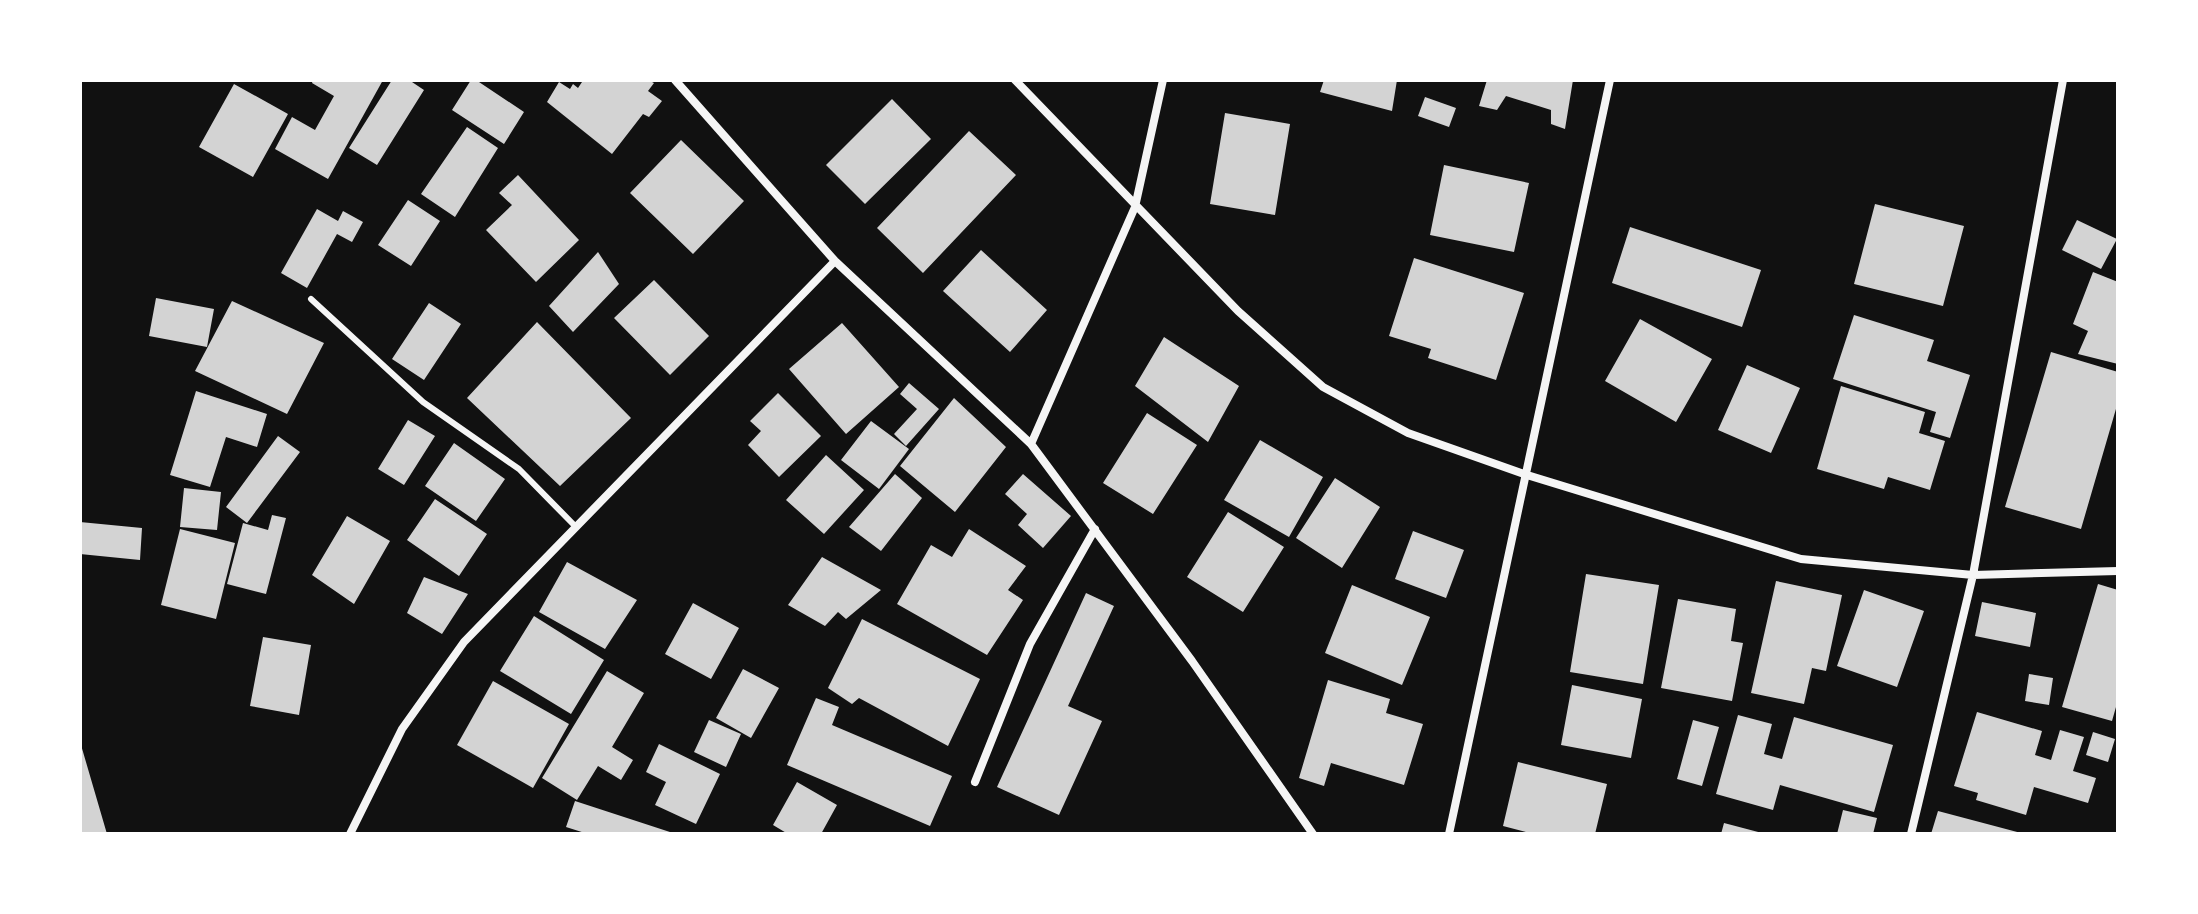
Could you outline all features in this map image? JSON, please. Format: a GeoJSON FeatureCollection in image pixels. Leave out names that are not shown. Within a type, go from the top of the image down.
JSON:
{"type":"FeatureCollection","features":[{"type":"Feature","properties":{"kind":"street"},"geometry":{"type":"LineString","coordinates":[[675,80],[835,261],[1031,444],[1313,834]]}},
{"type":"Feature","properties":{"kind":"street"},"geometry":{"type":"LineString","coordinates":[[1015,80],[1238,311],[1323,387],[1408,433],[1524,474],[1801,559],[1973,575],[2118,571]]}},
{"type":"Feature","properties":{"kind":"street"},"geometry":{"type":"LineString","coordinates":[[1031,444],[1135,207],[1163,80]]}},
{"type":"Feature","properties":{"kind":"street"},"geometry":{"type":"LineString","coordinates":[[1449,834],[1610,80]]}},
{"type":"Feature","properties":{"kind":"street"},"geometry":{"type":"LineString","coordinates":[[1911,834],[1973,575],[2063,80]]}},
{"type":"Feature","properties":{"kind":"street"},"geometry":{"type":"LineString","coordinates":[[350,834],[402,729],[464,642],[835,261]]}},
{"type":"Feature","properties":{"kind":"street"},"geometry":{"type":"LineString","coordinates":[[975,782],[1030,644],[1095,529]]}},
{"type":"Feature","properties":{"kind":"lane"},"geometry":{"type":"LineString","coordinates":[[311,299],[423,402],[519,469],[576,527]]}},
{"type":"Feature","properties":{"kind":"building"},"geometry":{"type":"Polygon","coordinates":[[[313,80],[383,80],[328,179],[275,149],[292,117],[315,130],[334,96],[312,83],[313,80]]]}},
{"type":"Feature","properties":{"kind":"building"},"geometry":{"type":"Polygon","coordinates":[[[392,80],[409,80],[424,90],[377,165],[349,148],[392,80]]]}},
{"type":"Feature","properties":{"kind":"building"},"geometry":{"type":"Polygon","coordinates":[[[471,80],[476,80],[524,112],[504,144],[452,110],[471,80]]]}},
{"type":"Feature","properties":{"kind":"building"},"geometry":{"type":"Polygon","coordinates":[[[579,80],[648,80],[654,83],[648,91],[662,101],[649,117],[643,114],[612,154],[547,102],[559,82],[570,89],[573,84],[578,88],[582,82],[579,80]]]}},
{"type":"Feature","properties":{"kind":"building"},"geometry":{"type":"Polygon","coordinates":[[[1324,80],[1397,80],[1392,111],[1320,92],[1324,80]]]}},
{"type":"Feature","properties":{"kind":"building"},"geometry":{"type":"Polygon","coordinates":[[[1487,80],[1573,80],[1565,129],[1551,124],[1551,110],[1506,96],[1497,110],[1479,106],[1487,80]]]}},
{"type":"Feature","properties":{"kind":"building"},"geometry":{"type":"Polygon","coordinates":[[[234,84],[288,114],[253,177],[199,147],[234,84]]]}},
{"type":"Feature","properties":{"kind":"building"},"geometry":{"type":"Polygon","coordinates":[[[1425,97],[1456,108],[1449,127],[1418,116],[1425,97]]]}},
{"type":"Feature","properties":{"kind":"building"},"geometry":{"type":"Polygon","coordinates":[[[892,99],[931,139],[865,204],[826,165],[892,99]]]}},
{"type":"Feature","properties":{"kind":"building"},"geometry":{"type":"Polygon","coordinates":[[[1225,113],[1290,124],[1275,215],[1210,204],[1225,113]]]}},
{"type":"Feature","properties":{"kind":"building"},"geometry":{"type":"Polygon","coordinates":[[[467,127],[498,148],[455,217],[421,194],[467,127]]]}},
{"type":"Feature","properties":{"kind":"building"},"geometry":{"type":"Polygon","coordinates":[[[969,131],[1016,175],[923,273],[877,228],[969,131]]]}},
{"type":"Feature","properties":{"kind":"building"},"geometry":{"type":"Polygon","coordinates":[[[681,140],[744,201],[693,254],[630,193],[681,140]]]}},
{"type":"Feature","properties":{"kind":"building"},"geometry":{"type":"Polygon","coordinates":[[[1444,165],[1529,183],[1514,252],[1430,235],[1444,165]]]}},
{"type":"Feature","properties":{"kind":"building"},"geometry":{"type":"Polygon","coordinates":[[[518,175],[579,240],[536,282],[486,230],[512,205],[499,193],[518,175]]]}},
{"type":"Feature","properties":{"kind":"building"},"geometry":{"type":"Polygon","coordinates":[[[408,200],[440,221],[411,266],[378,245],[408,200]]]}},
{"type":"Feature","properties":{"kind":"building"},"geometry":{"type":"Polygon","coordinates":[[[1875,204],[1964,226],[1943,306],[1854,284],[1875,204]]]}},
{"type":"Feature","properties":{"kind":"building"},"geometry":{"type":"Polygon","coordinates":[[[317,209],[338,221],[343,211],[363,222],[352,242],[337,234],[307,288],[281,273],[317,209]]]}},
{"type":"Feature","properties":{"kind":"building"},"geometry":{"type":"Polygon","coordinates":[[[2077,220],[2117,239],[2101,269],[2062,250],[2077,220]]]}},
{"type":"Feature","properties":{"kind":"building"},"geometry":{"type":"Polygon","coordinates":[[[1630,227],[1761,270],[1742,327],[1612,283],[1630,227]]]}},
{"type":"Feature","properties":{"kind":"building"},"geometry":{"type":"Polygon","coordinates":[[[981,250],[1047,310],[1010,352],[943,291],[981,250]]]}},
{"type":"Feature","properties":{"kind":"building"},"geometry":{"type":"Polygon","coordinates":[[[598,252],[619,284],[573,332],[549,306],[598,252]]]}},
{"type":"Feature","properties":{"kind":"building"},"geometry":{"type":"Polygon","coordinates":[[[1414,258],[1524,293],[1496,380],[1428,358],[1431,349],[1389,336],[1414,258]]]}},
{"type":"Feature","properties":{"kind":"building"},"geometry":{"type":"Polygon","coordinates":[[[2093,272],[2118,282],[2118,364],[2078,354],[2088,331],[2073,324],[2093,272]]]}},
{"type":"Feature","properties":{"kind":"building"},"geometry":{"type":"Polygon","coordinates":[[[654,280],[709,336],[670,375],[614,318],[654,280]]]}},
{"type":"Feature","properties":{"kind":"building"},"geometry":{"type":"Polygon","coordinates":[[[156,298],[214,309],[207,347],[149,336],[156,298]]]}},
{"type":"Feature","properties":{"kind":"building"},"geometry":{"type":"Polygon","coordinates":[[[232,301],[324,343],[287,414],[195,371],[232,301]]]}},
{"type":"Feature","properties":{"kind":"building"},"geometry":{"type":"Polygon","coordinates":[[[429,303],[461,324],[424,380],[392,359],[429,303]]]}},
{"type":"Feature","properties":{"kind":"building"},"geometry":{"type":"Polygon","coordinates":[[[1854,315],[1934,340],[1927,361],[1970,375],[1950,438],[1930,432],[1936,412],[1833,379],[1854,315]]]}},
{"type":"Feature","properties":{"kind":"building"},"geometry":{"type":"Polygon","coordinates":[[[1640,319],[1712,359],[1676,422],[1605,381],[1640,319]]]}},
{"type":"Feature","properties":{"kind":"building"},"geometry":{"type":"Polygon","coordinates":[[[537,322],[631,418],[560,486],[467,398],[537,322]]]}},
{"type":"Feature","properties":{"kind":"building"},"geometry":{"type":"Polygon","coordinates":[[[842,323],[899,387],[846,434],[789,369],[842,323]]]}},
{"type":"Feature","properties":{"kind":"building"},"geometry":{"type":"Polygon","coordinates":[[[1164,337],[1239,386],[1208,442],[1135,386],[1164,337]]]}},
{"type":"Feature","properties":{"kind":"building"},"geometry":{"type":"Polygon","coordinates":[[[2051,352],[2118,372],[2118,402],[2081,529],[2005,507],[2051,352]]]}},
{"type":"Feature","properties":{"kind":"building"},"geometry":{"type":"Polygon","coordinates":[[[1747,365],[1800,388],[1771,453],[1718,430],[1747,365]]]}},
{"type":"Feature","properties":{"kind":"building"},"geometry":{"type":"Polygon","coordinates":[[[909,383],[939,409],[906,446],[894,434],[917,409],[900,394],[909,383]]]}},
{"type":"Feature","properties":{"kind":"building"},"geometry":{"type":"Polygon","coordinates":[[[1841,386],[1925,412],[1919,433],[1945,441],[1930,490],[1888,477],[1884,489],[1817,469],[1841,386]]]}},
{"type":"Feature","properties":{"kind":"building"},"geometry":{"type":"Polygon","coordinates":[[[196,391],[267,414],[257,447],[226,437],[210,487],[170,475],[196,391]]]}},
{"type":"Feature","properties":{"kind":"building"},"geometry":{"type":"Polygon","coordinates":[[[778,393],[821,436],[779,477],[748,445],[761,431],[750,421],[778,393]]]}},
{"type":"Feature","properties":{"kind":"building"},"geometry":{"type":"Polygon","coordinates":[[[954,398],[1006,447],[955,512],[900,466],[954,398]]]}},
{"type":"Feature","properties":{"kind":"building"},"geometry":{"type":"Polygon","coordinates":[[[1147,413],[1197,445],[1153,514],[1103,483],[1147,413]]]}},
{"type":"Feature","properties":{"kind":"building"},"geometry":{"type":"Polygon","coordinates":[[[408,420],[435,436],[404,485],[378,469],[408,420]]]}},
{"type":"Feature","properties":{"kind":"building"},"geometry":{"type":"Polygon","coordinates":[[[871,421],[909,449],[879,489],[841,460],[871,421]]]}},
{"type":"Feature","properties":{"kind":"building"},"geometry":{"type":"Polygon","coordinates":[[[278,436],[300,452],[247,523],[226,507],[278,436]]]}},
{"type":"Feature","properties":{"kind":"building"},"geometry":{"type":"Polygon","coordinates":[[[1260,440],[1323,477],[1289,537],[1224,500],[1260,440]]]}},
{"type":"Feature","properties":{"kind":"building"},"geometry":{"type":"Polygon","coordinates":[[[454,443],[505,479],[476,521],[425,486],[454,443]]]}},
{"type":"Feature","properties":{"kind":"building"},"geometry":{"type":"Polygon","coordinates":[[[826,455],[864,490],[824,534],[786,500],[826,455]]]}},
{"type":"Feature","properties":{"kind":"building"},"geometry":{"type":"Polygon","coordinates":[[[895,474],[922,498],[881,551],[849,527],[895,474]]]}},
{"type":"Feature","properties":{"kind":"building"},"geometry":{"type":"Polygon","coordinates":[[[1023,474],[1071,516],[1043,548],[1018,525],[1027,514],[1005,494],[1023,474]]]}},
{"type":"Feature","properties":{"kind":"building"},"geometry":{"type":"Polygon","coordinates":[[[1335,478],[1380,507],[1342,568],[1296,538],[1335,478]]]}},
{"type":"Feature","properties":{"kind":"building"},"geometry":{"type":"Polygon","coordinates":[[[184,488],[221,492],[217,530],[180,527],[184,488]]]}},
{"type":"Feature","properties":{"kind":"building"},"geometry":{"type":"Polygon","coordinates":[[[435,499],[487,534],[459,576],[407,540],[435,499]]]}},
{"type":"Feature","properties":{"kind":"building"},"geometry":{"type":"Polygon","coordinates":[[[1228,512],[1284,547],[1243,612],[1187,577],[1228,512]]]}},
{"type":"Feature","properties":{"kind":"building"},"geometry":{"type":"Polygon","coordinates":[[[272,515],[286,518],[266,594],[227,584],[243,523],[268,530],[272,515]]]}},
{"type":"Feature","properties":{"kind":"building"},"geometry":{"type":"Polygon","coordinates":[[[347,516],[390,541],[354,604],[312,575],[347,516]]]}},
{"type":"Feature","properties":{"kind":"building"},"geometry":{"type":"Polygon","coordinates":[[[80,522],[142,528],[140,560],[80,554],[80,522]]]}},
{"type":"Feature","properties":{"kind":"building"},"geometry":{"type":"Polygon","coordinates":[[[180,529],[235,543],[216,619],[161,605],[180,529]]]}},
{"type":"Feature","properties":{"kind":"building"},"geometry":{"type":"Polygon","coordinates":[[[969,529],[1026,566],[1008,590],[1023,600],[987,655],[897,604],[931,545],[952,557],[969,529]]]}},
{"type":"Feature","properties":{"kind":"building"},"geometry":{"type":"Polygon","coordinates":[[[1413,531],[1464,550],[1446,598],[1395,579],[1413,531]]]}},
{"type":"Feature","properties":{"kind":"building"},"geometry":{"type":"Polygon","coordinates":[[[822,557],[881,590],[846,619],[838,612],[825,626],[788,605],[822,557]]]}},
{"type":"Feature","properties":{"kind":"building"},"geometry":{"type":"Polygon","coordinates":[[[567,562],[637,600],[605,649],[539,612],[567,562]]]}},
{"type":"Feature","properties":{"kind":"building"},"geometry":{"type":"Polygon","coordinates":[[[1586,574],[1659,585],[1643,684],[1570,672],[1586,574]]]}},
{"type":"Feature","properties":{"kind":"building"},"geometry":{"type":"Polygon","coordinates":[[[424,577],[468,594],[442,634],[407,613],[424,577]]]}},
{"type":"Feature","properties":{"kind":"building"},"geometry":{"type":"Polygon","coordinates":[[[1776,581],[1842,595],[1826,671],[1812,668],[1804,704],[1751,693],[1776,581]]]}},
{"type":"Feature","properties":{"kind":"building"},"geometry":{"type":"Polygon","coordinates":[[[2098,584],[2118,590],[2118,700],[2112,721],[2062,707],[2098,584]]]}},
{"type":"Feature","properties":{"kind":"building"},"geometry":{"type":"Polygon","coordinates":[[[1352,585],[1430,617],[1402,685],[1325,653],[1352,585]]]}},
{"type":"Feature","properties":{"kind":"building"},"geometry":{"type":"Polygon","coordinates":[[[1864,590],[1924,611],[1897,687],[1837,666],[1864,590]]]}},
{"type":"Feature","properties":{"kind":"building"},"geometry":{"type":"Polygon","coordinates":[[[1086,593],[1114,606],[1068,706],[1102,721],[1059,815],[997,787],[1086,593]]]}},
{"type":"Feature","properties":{"kind":"building"},"geometry":{"type":"Polygon","coordinates":[[[1678,599],[1736,609],[1731,641],[1743,643],[1732,701],[1661,688],[1678,599]]]}},
{"type":"Feature","properties":{"kind":"building"},"geometry":{"type":"Polygon","coordinates":[[[1982,602],[2036,613],[2030,647],[1975,636],[1982,602]]]}},
{"type":"Feature","properties":{"kind":"building"},"geometry":{"type":"Polygon","coordinates":[[[693,603],[739,628],[711,679],[665,654],[693,603]]]}},
{"type":"Feature","properties":{"kind":"building"},"geometry":{"type":"Polygon","coordinates":[[[534,616],[604,660],[571,714],[500,671],[534,616]]]}},
{"type":"Feature","properties":{"kind":"building"},"geometry":{"type":"Polygon","coordinates":[[[862,619],[980,679],[948,746],[859,698],[852,704],[828,688],[862,619]]]}},
{"type":"Feature","properties":{"kind":"building"},"geometry":{"type":"Polygon","coordinates":[[[263,637],[311,645],[299,715],[250,706],[263,637]]]}},
{"type":"Feature","properties":{"kind":"building"},"geometry":{"type":"Polygon","coordinates":[[[743,669],[779,688],[751,738],[716,718],[743,669]]]}},
{"type":"Feature","properties":{"kind":"building"},"geometry":{"type":"Polygon","coordinates":[[[607,671],[644,693],[612,747],[633,760],[621,780],[598,766],[577,800],[542,778],[607,671]]]}},
{"type":"Feature","properties":{"kind":"building"},"geometry":{"type":"Polygon","coordinates":[[[2029,674],[2053,678],[2049,705],[2025,701],[2029,674]]]}},
{"type":"Feature","properties":{"kind":"building"},"geometry":{"type":"Polygon","coordinates":[[[1328,680],[1390,699],[1386,713],[1423,724],[1404,785],[1331,763],[1324,786],[1299,778],[1328,680]]]}},
{"type":"Feature","properties":{"kind":"building"},"geometry":{"type":"Polygon","coordinates":[[[493,681],[569,724],[533,788],[457,745],[493,681]]]}},
{"type":"Feature","properties":{"kind":"building"},"geometry":{"type":"Polygon","coordinates":[[[1572,685],[1642,699],[1631,758],[1561,745],[1572,685]]]}},
{"type":"Feature","properties":{"kind":"building"},"geometry":{"type":"Polygon","coordinates":[[[816,698],[839,707],[832,725],[952,776],[930,826],[787,765],[816,698]]]}},
{"type":"Feature","properties":{"kind":"building"},"geometry":{"type":"Polygon","coordinates":[[[1977,712],[2042,731],[2035,755],[2051,760],[2060,730],[2084,737],[2073,771],[2096,778],[2088,803],[2034,787],[2026,815],[1976,800],[1978,793],[1954,786],[1977,712]]]}},
{"type":"Feature","properties":{"kind":"building"},"geometry":{"type":"Polygon","coordinates":[[[1738,715],[1772,724],[1764,754],[1782,759],[1794,717],[1893,745],[1874,812],[1780,785],[1773,810],[1716,794],[1738,715]]]}},
{"type":"Feature","properties":{"kind":"building"},"geometry":{"type":"Polygon","coordinates":[[[709,720],[741,734],[726,767],[694,752],[709,720]]]}},
{"type":"Feature","properties":{"kind":"building"},"geometry":{"type":"Polygon","coordinates":[[[1693,720],[1719,727],[1702,786],[1677,779],[1693,720]]]}},
{"type":"Feature","properties":{"kind":"building"},"geometry":{"type":"Polygon","coordinates":[[[2093,732],[2115,739],[2108,762],[2086,755],[2093,732]]]}},
{"type":"Feature","properties":{"kind":"building"},"geometry":{"type":"Polygon","coordinates":[[[659,744],[720,774],[696,824],[655,805],[666,782],[646,772],[659,744]]]}},
{"type":"Feature","properties":{"kind":"building"},"geometry":{"type":"Polygon","coordinates":[[[81,745],[107,834],[80,834],[81,745]]]}},
{"type":"Feature","properties":{"kind":"building"},"geometry":{"type":"Polygon","coordinates":[[[1518,762],[1607,784],[1595,834],[1534,834],[1503,826],[1518,762]]]}},
{"type":"Feature","properties":{"kind":"building"},"geometry":{"type":"Polygon","coordinates":[[[797,782],[837,805],[821,834],[788,834],[773,825],[797,782]]]}},
{"type":"Feature","properties":{"kind":"building"},"geometry":{"type":"Polygon","coordinates":[[[575,801],[673,834],[588,834],[566,827],[575,801]]]}},
{"type":"Feature","properties":{"kind":"building"},"geometry":{"type":"Polygon","coordinates":[[[1843,810],[1877,818],[1873,834],[1837,834],[1843,810]]]}},
{"type":"Feature","properties":{"kind":"building"},"geometry":{"type":"Polygon","coordinates":[[[1938,811],[2021,833],[1931,834],[1938,811]]]}},
{"type":"Feature","properties":{"kind":"building"},"geometry":{"type":"Polygon","coordinates":[[[1724,823],[1762,833],[1762,834],[1721,834],[1724,823]]]}}]}
